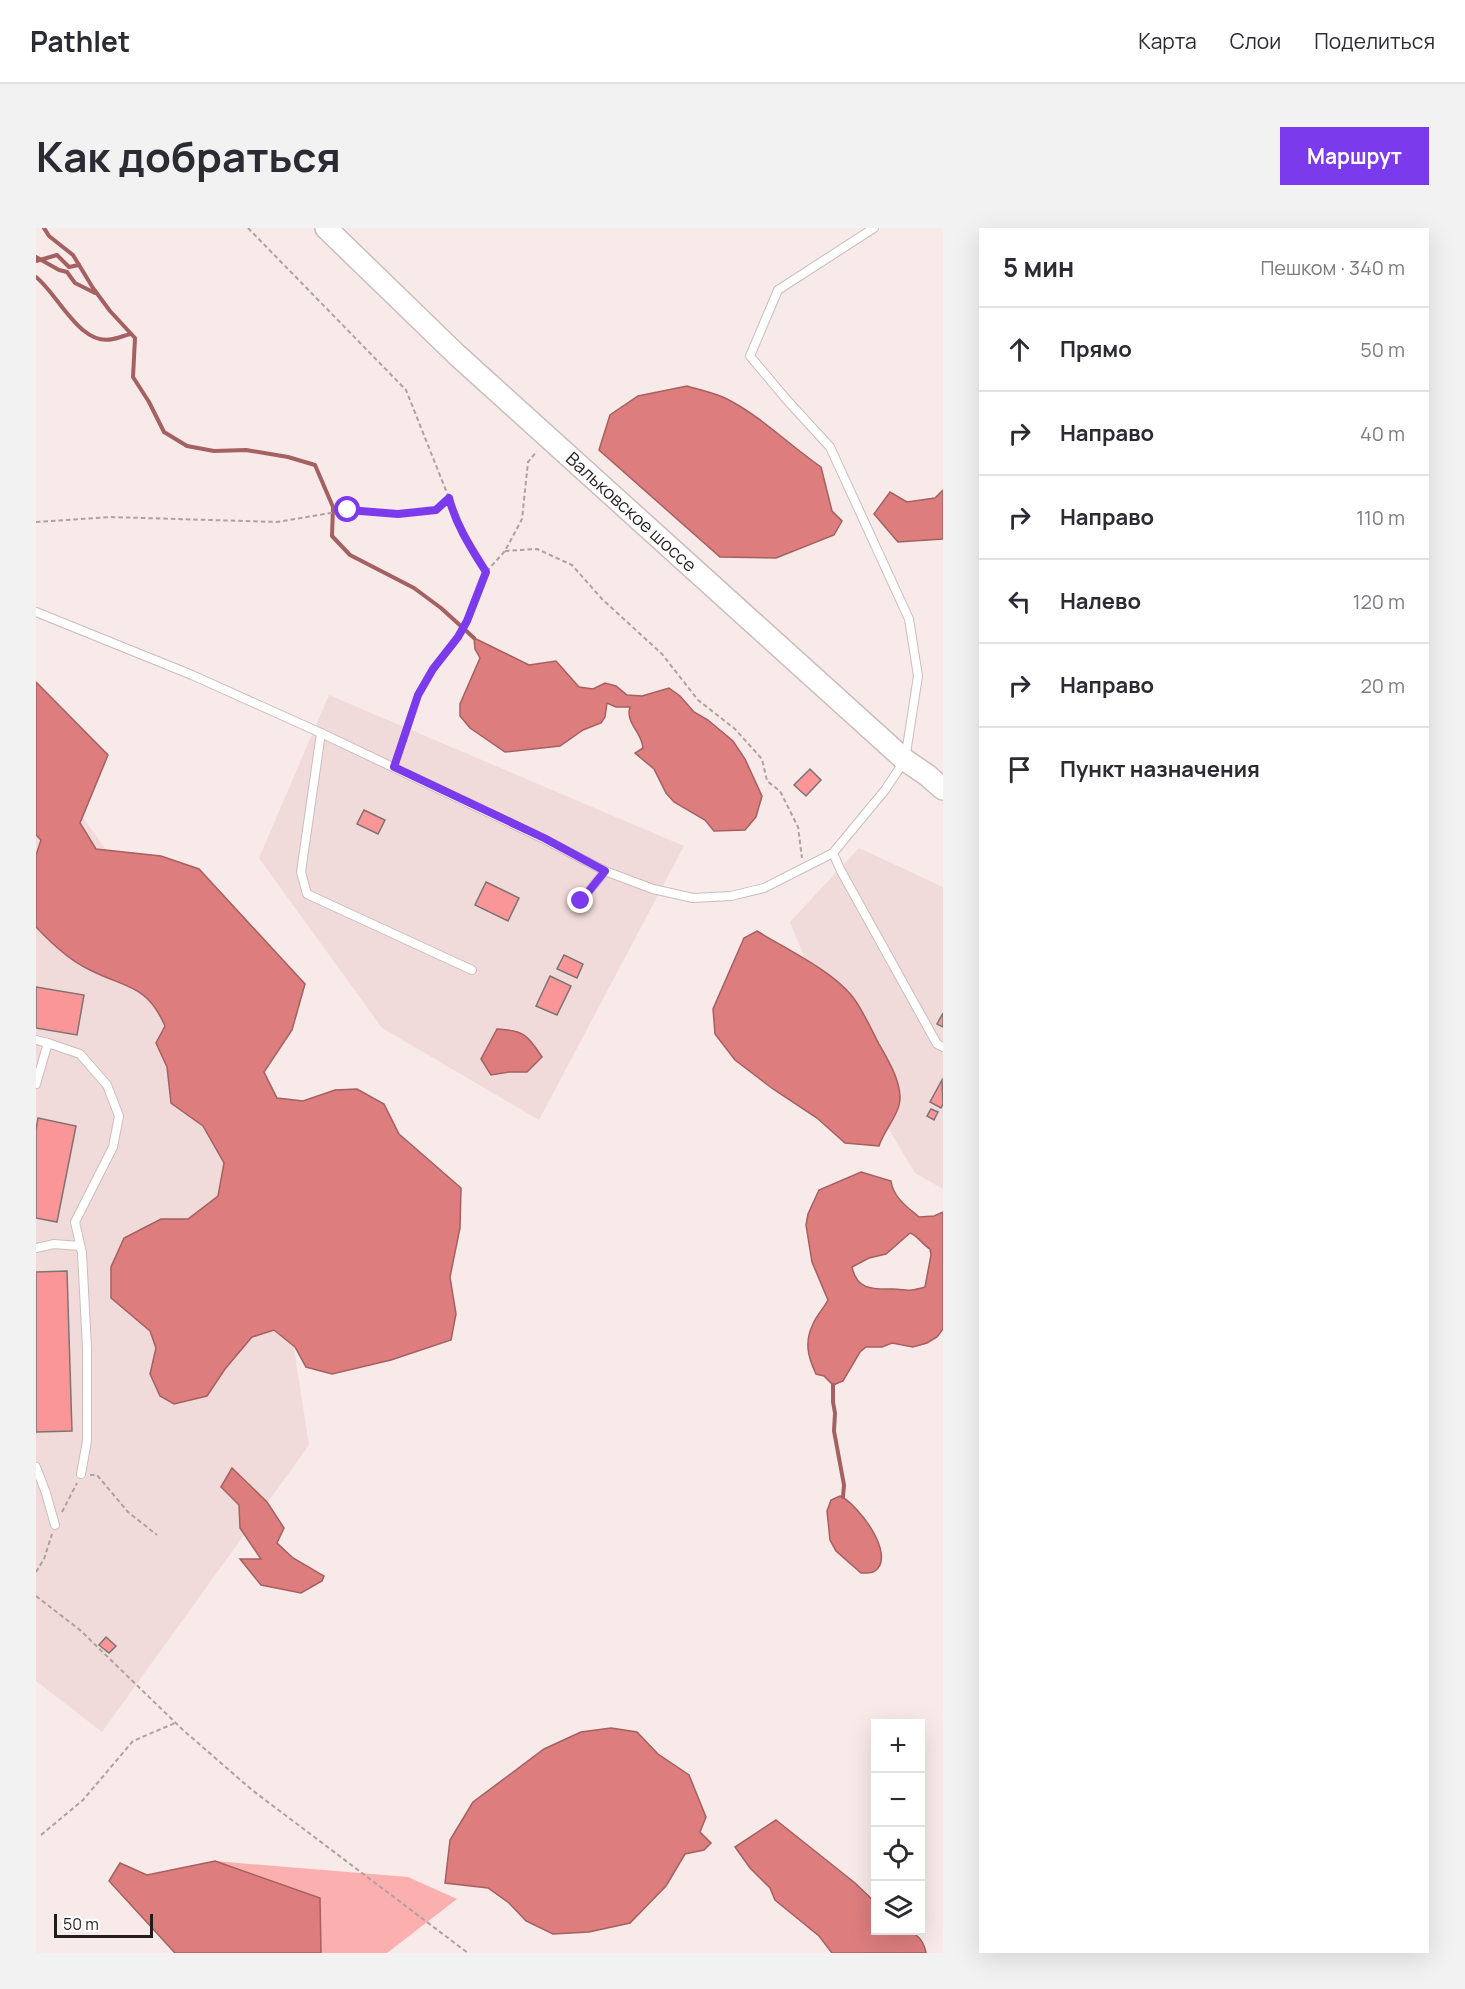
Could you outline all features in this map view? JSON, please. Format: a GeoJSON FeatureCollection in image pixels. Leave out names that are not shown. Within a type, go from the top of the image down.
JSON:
{"type":"FeatureCollection","features":[{"type":"Feature","properties":{"kind":"main road","name":"Вальковское шоссе"},"geometry":{"type":"LineString","coordinates":[[326,228],[457,355],[548,438],[905,760],[943,789]]}},
{"type":"Feature","properties":{"kind":"lane"},"geometry":{"type":"LineString","coordinates":[[36,612],[192,675],[321,732],[544,838],[605,871],[653,889],[693,898],[731,896],[764,888],[833,853],[885,790],[905,760],[918,676],[909,619],[830,447],[750,356],[778,290],[874,228]]}},
{"type":"Feature","properties":{"kind":"lane"},"geometry":{"type":"LineString","coordinates":[[321,732],[300,872],[307,894],[472,970]]}},
{"type":"Feature","properties":{"kind":"lane"},"geometry":{"type":"LineString","coordinates":[[833,853],[841,872],[937,1044],[943,1047]]}},
{"type":"Feature","properties":{"kind":"lane"},"geometry":{"type":"LineString","coordinates":[[581,901],[605,871]]}},
{"type":"Feature","properties":{"kind":"lane"},"geometry":{"type":"LineString","coordinates":[[36,1040],[80,1054],[107,1085],[119,1116],[113,1147],[75,1222],[80,1246],[87,1348],[87,1441],[81,1474]]}},
{"type":"Feature","properties":{"kind":"lane"},"geometry":{"type":"LineString","coordinates":[[36,1084],[48,1043]]}},
{"type":"Feature","properties":{"kind":"lane"},"geometry":{"type":"LineString","coordinates":[[36,1248],[54,1244],[80,1246]]}},
{"type":"Feature","properties":{"kind":"lane"},"geometry":{"type":"LineString","coordinates":[[36,1467],[55,1525]]}},
{"type":"Feature","properties":{"kind":"path"},"geometry":{"type":"LineString","coordinates":[[248,228],[406,390],[449,498],[453,514],[486,572]]}},
{"type":"Feature","properties":{"kind":"path"},"geometry":{"type":"LineString","coordinates":[[394,767],[418,695],[433,669],[458,637],[467,621],[486,572],[505,551],[522,519],[528,462],[548,438]]}},
{"type":"Feature","properties":{"kind":"path"},"geometry":{"type":"LineString","coordinates":[[36,522],[110,517],[277,522],[342,512],[398,514],[436,510],[449,498]]}},
{"type":"Feature","properties":{"kind":"path"},"geometry":{"type":"LineString","coordinates":[[505,551],[537,549],[572,565],[602,599],[662,654],[698,700],[735,729],[762,759],[767,781],[780,790],[798,827],[803,870]]}},
{"type":"Feature","properties":{"kind":"path"},"geometry":{"type":"LineString","coordinates":[[36,1572],[44,1559],[55,1525],[81,1474],[97,1475],[128,1512],[157,1535]]}},
{"type":"Feature","properties":{"kind":"path"},"geometry":{"type":"LineString","coordinates":[[36,1596],[80,1630],[176,1723],[252,1790],[468,1953]]}},
{"type":"Feature","properties":{"kind":"path"},"geometry":{"type":"LineString","coordinates":[[41,1835],[83,1800],[133,1741],[176,1723]]}},
{"type":"Feature","properties":{"kind":"shaded area"},"geometry":{"type":"Polygon","coordinates":[[[687,386],[718,395],[740,406],[821,467],[832,511],[842,521],[834,535],[776,558],[720,557],[599,450],[610,415],[638,396],[687,386]]]}},
{"type":"Feature","properties":{"kind":"shaded area"},"geometry":{"type":"Polygon","coordinates":[[[943,490],[943,539],[898,542],[874,514],[890,492],[907,502],[935,498],[943,490]]]}},
{"type":"Feature","properties":{"kind":"shaded area"},"geometry":{"type":"Polygon","coordinates":[[[474,638],[529,665],[556,661],[579,687],[593,689],[605,683],[616,686],[627,695],[642,696],[669,688],[680,696],[694,712],[708,720],[733,741],[745,759],[762,796],[756,817],[745,830],[714,831],[705,820],[674,802],[666,793],[654,769],[635,753],[643,748],[630,718],[630,707],[616,707],[607,703],[605,717],[601,723],[583,730],[560,746],[505,752],[470,728],[460,716],[460,704],[480,658],[475,649],[474,638]]]}},
{"type":"Feature","properties":{"kind":"shaded area"},"geometry":{"type":"Polygon","coordinates":[[[36,682],[108,755],[80,823],[96,849],[161,856],[199,869],[305,984],[292,1030],[264,1072],[277,1098],[303,1101],[335,1090],[357,1089],[384,1104],[399,1134],[461,1188],[460,1228],[450,1277],[456,1314],[451,1340],[391,1360],[332,1374],[306,1367],[295,1347],[274,1330],[252,1337],[225,1369],[207,1396],[174,1404],[160,1396],[150,1374],[156,1348],[150,1331],[111,1298],[111,1267],[124,1238],[161,1219],[188,1219],[218,1196],[224,1163],[203,1126],[171,1103],[167,1067],[156,1043],[165,1026],[151,1002],[134,989],[75,962],[36,927],[36,855],[41,840],[36,835],[36,682]]]}},
{"type":"Feature","properties":{"kind":"shaded area"},"geometry":{"type":"Polygon","coordinates":[[[329,695],[684,846],[539,1120],[382,1028],[259,858],[329,695]]]}},
{"type":"Feature","properties":{"kind":"shaded area"},"geometry":{"type":"Polygon","coordinates":[[[36,751],[133,888],[244,1028],[309,1445],[102,1732],[36,1681],[36,751]]]}},
{"type":"Feature","properties":{"kind":"shaded area"},"geometry":{"type":"Polygon","coordinates":[[[859,848],[943,887],[943,1189],[915,1173],[845,1056],[790,922],[859,848]]]}},
{"type":"Feature","properties":{"kind":"shaded area"},"geometry":{"type":"Polygon","coordinates":[[[757,931],[808,960],[832,977],[852,996],[863,1013],[892,1069],[900,1096],[898,1109],[879,1146],[845,1143],[817,1118],[735,1060],[715,1034],[713,1009],[744,938],[757,931]]]}},
{"type":"Feature","properties":{"kind":"shaded area"},"geometry":{"type":"Polygon","coordinates":[[[497,1029],[519,1032],[524,1035],[533,1043],[542,1057],[527,1072],[491,1075],[481,1059],[497,1029]]]}},
{"type":"Feature","properties":{"kind":"shaded area"},"geometry":{"type":"Polygon","coordinates":[[[861,1172],[891,1181],[898,1197],[919,1217],[934,1216],[943,1212],[943,1329],[937,1337],[927,1343],[913,1347],[892,1343],[882,1347],[866,1347],[860,1352],[843,1381],[833,1385],[824,1376],[816,1374],[808,1349],[810,1331],[828,1300],[812,1262],[806,1225],[808,1214],[819,1190],[861,1172]],[[910,1233],[886,1254],[869,1258],[852,1267],[858,1281],[862,1285],[873,1288],[915,1290],[925,1287],[930,1249],[910,1233]]]}},
{"type":"Feature","properties":{"kind":"shaded area"},"geometry":{"type":"Polygon","coordinates":[[[232,1468],[267,1502],[284,1528],[277,1543],[293,1558],[324,1576],[322,1581],[301,1593],[261,1585],[240,1559],[261,1559],[240,1528],[239,1505],[221,1487],[232,1468]]]}},
{"type":"Feature","properties":{"kind":"shaded area"},"geometry":{"type":"Polygon","coordinates":[[[840,1496],[856,1508],[878,1542],[881,1563],[873,1572],[861,1573],[836,1551],[830,1540],[827,1511],[831,1500],[840,1496]]]}},
{"type":"Feature","properties":{"kind":"shaded area"},"geometry":{"type":"Polygon","coordinates":[[[611,1728],[637,1732],[658,1754],[689,1775],[706,1817],[700,1832],[711,1843],[704,1850],[685,1854],[666,1886],[630,1923],[589,1932],[553,1934],[526,1921],[509,1903],[488,1888],[445,1883],[450,1840],[473,1802],[544,1749],[581,1732],[611,1728]]]}},
{"type":"Feature","properties":{"kind":"shaded area"},"geometry":{"type":"Polygon","coordinates":[[[776,1820],[871,1898],[871,1935],[916,1935],[926,1953],[832,1953],[819,1936],[775,1900],[770,1888],[750,1868],[735,1847],[776,1820]]]}},
{"type":"Feature","properties":{"kind":"shaded area"},"geometry":{"type":"Polygon","coordinates":[[[215,1861],[408,1877],[457,1899],[387,1953],[321,1953],[320,1898],[215,1861]]]}},
{"type":"Feature","properties":{"kind":"shaded area"},"geometry":{"type":"Polygon","coordinates":[[[215,1861],[320,1898],[321,1953],[175,1953],[109,1881],[120,1863],[147,1875],[215,1861]]]}},
{"type":"Feature","properties":{"kind":"building"},"geometry":{"type":"Polygon","coordinates":[[[810,769],[821,780],[806,796],[794,785],[810,769]]]}},
{"type":"Feature","properties":{"kind":"building"},"geometry":{"type":"Polygon","coordinates":[[[364,810],[385,820],[378,834],[357,824],[364,810]]]}},
{"type":"Feature","properties":{"kind":"building"},"geometry":{"type":"Polygon","coordinates":[[[486,882],[519,898],[508,921],[475,905],[486,882]]]}},
{"type":"Feature","properties":{"kind":"building"},"geometry":{"type":"Polygon","coordinates":[[[564,955],[583,964],[577,978],[557,969],[564,955]]]}},
{"type":"Feature","properties":{"kind":"building"},"geometry":{"type":"Polygon","coordinates":[[[550,976],[571,986],[557,1015],[536,1006],[550,976]]]}},
{"type":"Feature","properties":{"kind":"building"},"geometry":{"type":"Polygon","coordinates":[[[36,987],[84,995],[77,1035],[36,1028],[36,987]]]}},
{"type":"Feature","properties":{"kind":"building"},"geometry":{"type":"Polygon","coordinates":[[[943,1013],[943,1027],[937,1024],[943,1013]]]}},
{"type":"Feature","properties":{"kind":"building"},"geometry":{"type":"Polygon","coordinates":[[[942,1080],[943,1104],[941,1108],[930,1102],[942,1080]]]}},
{"type":"Feature","properties":{"kind":"building"},"geometry":{"type":"Polygon","coordinates":[[[931,1109],[938,1112],[934,1120],[927,1116],[931,1109]]]}},
{"type":"Feature","properties":{"kind":"building"},"geometry":{"type":"Polygon","coordinates":[[[38,1118],[76,1126],[57,1222],[36,1218],[38,1118]]]}},
{"type":"Feature","properties":{"kind":"building"},"geometry":{"type":"Polygon","coordinates":[[[67,1271],[72,1431],[36,1432],[36,1272],[67,1271]]]}},
{"type":"Feature","properties":{"kind":"building"},"geometry":{"type":"Polygon","coordinates":[[[106,1637],[116,1646],[109,1653],[99,1645],[106,1637]]]}},
{"type":"Feature","properties":{"kind":"waterway"},"geometry":{"type":"LineString","coordinates":[[44,228],[49,236],[73,255],[110,311],[135,338],[133,377],[164,432],[187,446],[214,451],[246,450],[288,457],[315,465],[333,507],[332,536],[350,555],[414,588],[441,608],[474,638]]}},
{"type":"Feature","properties":{"kind":"waterway"},"geometry":{"type":"LineString","coordinates":[[36,261],[57,255],[69,267],[79,265]]}},
{"type":"Feature","properties":{"kind":"waterway"},"geometry":{"type":"LineString","coordinates":[[36,257],[67,272],[75,283],[95,293]]}},
{"type":"Feature","properties":{"kind":"waterway"},"geometry":{"type":"LineString","coordinates":[[36,277],[70,317],[90,335],[101,339],[113,339],[131,334]]}},
{"type":"Feature","properties":{"kind":"waterway"},"geometry":{"type":"LineString","coordinates":[[833,1385],[834,1431],[844,1485],[843,1497]]}},
{"type":"Feature","properties":{"kind":"route"},"geometry":{"type":"LineString","coordinates":[[348,510],[398,514],[436,510],[449,498],[453,514],[486,572],[467,621],[458,637],[433,669],[418,695],[394,767],[544,838],[605,871],[581,901]]}}]}
